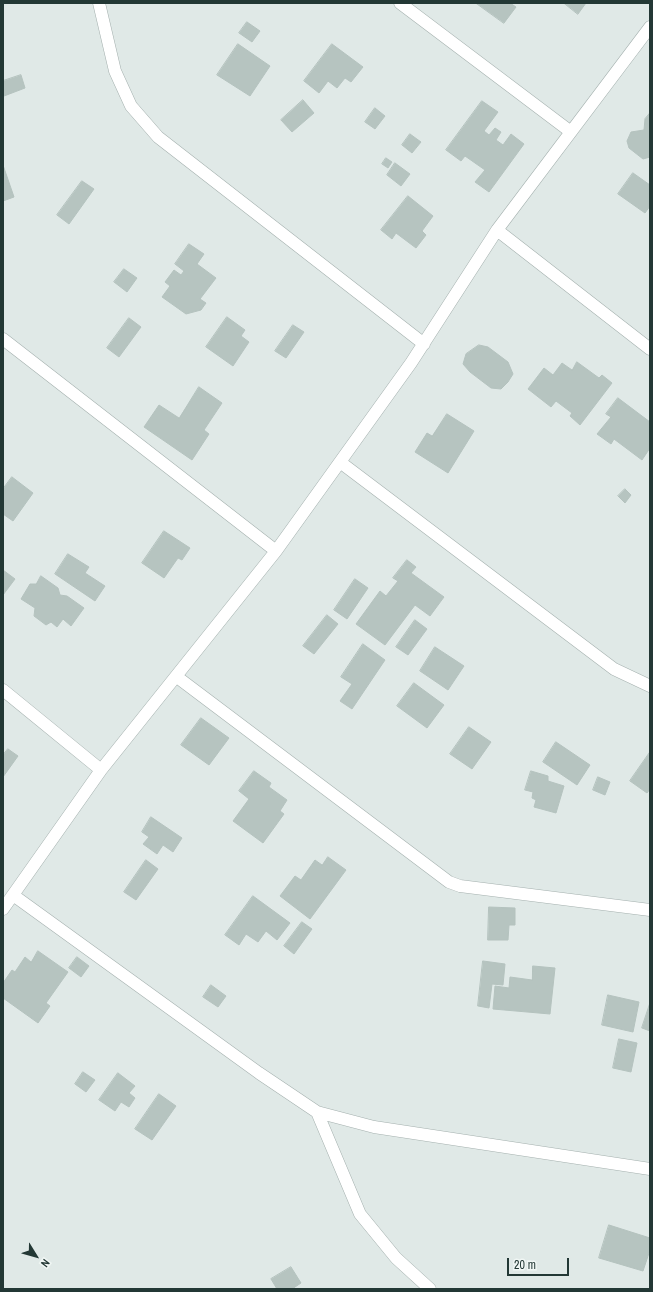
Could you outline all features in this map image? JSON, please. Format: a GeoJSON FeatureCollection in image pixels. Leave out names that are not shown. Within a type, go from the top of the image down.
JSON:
{"type":"FeatureCollection","features":[{"type":"Feature","properties":{"kind":"street"},"geometry":{"type":"LineString","coordinates":[[99,3],[115,71],[131,106],[158,137],[424,344]]}},
{"type":"Feature","properties":{"kind":"street"},"geometry":{"type":"LineString","coordinates":[[400,3],[571,132]]}},
{"type":"Feature","properties":{"kind":"street"},"geometry":{"type":"LineString","coordinates":[[3,909],[101,770],[276,552],[424,344],[497,230],[650,27]]}},
{"type":"Feature","properties":{"kind":"street"},"geometry":{"type":"LineString","coordinates":[[497,230],[650,349]]}},
{"type":"Feature","properties":{"kind":"street"},"geometry":{"type":"LineString","coordinates":[[3,339],[276,552]]}},
{"type":"Feature","properties":{"kind":"street"},"geometry":{"type":"LineString","coordinates":[[340,462],[614,669],[650,686]]}},
{"type":"Feature","properties":{"kind":"street"},"geometry":{"type":"LineString","coordinates":[[177,677],[449,882],[460,886],[650,910]]}},
{"type":"Feature","properties":{"kind":"street"},"geometry":{"type":"LineString","coordinates":[[3,690],[101,770]]}},
{"type":"Feature","properties":{"kind":"street"},"geometry":{"type":"LineString","coordinates":[[13,894],[258,1073],[317,1112],[374,1127],[650,1168]]}},
{"type":"Feature","properties":{"kind":"street"},"geometry":{"type":"LineString","coordinates":[[317,1112],[360,1214],[396,1258],[430,1289]]}},
{"type":"Feature","properties":{"kind":"building"},"geometry":{"type":"Polygon","coordinates":[[[476,3],[510,3],[516,7],[504,23],[476,3]]]}},
{"type":"Feature","properties":{"kind":"building"},"geometry":{"type":"Polygon","coordinates":[[[564,3],[586,3],[578,14],[564,3]]]}},
{"type":"Feature","properties":{"kind":"building"},"geometry":{"type":"Polygon","coordinates":[[[247,22],[260,31],[252,42],[239,33],[247,22]]]}},
{"type":"Feature","properties":{"kind":"building"},"geometry":{"type":"Polygon","coordinates":[[[238,44],[270,66],[250,96],[217,75],[238,44]]]}},
{"type":"Feature","properties":{"kind":"building"},"geometry":{"type":"Polygon","coordinates":[[[332,44],[363,67],[351,82],[345,78],[337,88],[328,81],[319,93],[304,81],[332,44]]]}},
{"type":"Feature","properties":{"kind":"building"},"geometry":{"type":"Polygon","coordinates":[[[21,75],[25,88],[4,96],[3,81],[21,75]]]}},
{"type":"Feature","properties":{"kind":"building"},"geometry":{"type":"Polygon","coordinates":[[[303,100],[314,113],[292,132],[281,120],[303,100]]]}},
{"type":"Feature","properties":{"kind":"building"},"geometry":{"type":"Polygon","coordinates":[[[482,101],[498,112],[484,131],[489,135],[495,128],[501,132],[496,140],[503,145],[511,134],[524,144],[489,192],[475,182],[485,170],[465,156],[461,161],[446,150],[482,101]]]}},
{"type":"Feature","properties":{"kind":"building"},"geometry":{"type":"Polygon","coordinates":[[[375,108],[385,116],[375,129],[365,122],[375,108]]]}},
{"type":"Feature","properties":{"kind":"building"},"geometry":{"type":"Polygon","coordinates":[[[650,113],[650,157],[643,159],[629,148],[627,141],[631,132],[644,130],[645,119],[650,113]]]}},
{"type":"Feature","properties":{"kind":"building"},"geometry":{"type":"Polygon","coordinates":[[[410,134],[421,142],[412,153],[402,145],[410,134]]]}},
{"type":"Feature","properties":{"kind":"building"},"geometry":{"type":"Polygon","coordinates":[[[386,158],[392,162],[388,168],[382,164],[386,158]]]}},
{"type":"Feature","properties":{"kind":"building"},"geometry":{"type":"Polygon","coordinates":[[[395,163],[410,174],[401,186],[387,175],[395,163]]]}},
{"type":"Feature","properties":{"kind":"building"},"geometry":{"type":"Polygon","coordinates":[[[3,165],[14,197],[3,201],[3,165]]]}},
{"type":"Feature","properties":{"kind":"building"},"geometry":{"type":"Polygon","coordinates":[[[633,173],[650,185],[650,206],[645,213],[618,194],[633,173]]]}},
{"type":"Feature","properties":{"kind":"building"},"geometry":{"type":"Polygon","coordinates":[[[82,181],[94,189],[69,224],[57,215],[82,181]]]}},
{"type":"Feature","properties":{"kind":"building"},"geometry":{"type":"Polygon","coordinates":[[[408,196],[433,216],[422,231],[426,235],[416,248],[396,233],[392,239],[381,230],[408,196]]]}},
{"type":"Feature","properties":{"kind":"building"},"geometry":{"type":"Polygon","coordinates":[[[189,244],[204,254],[197,264],[216,278],[200,299],[206,303],[201,310],[186,314],[162,297],[170,286],[165,282],[174,270],[181,275],[184,271],[175,264],[189,244]]]}},
{"type":"Feature","properties":{"kind":"building"},"geometry":{"type":"Polygon","coordinates":[[[124,269],[137,278],[127,292],[114,282],[124,269]]]}},
{"type":"Feature","properties":{"kind":"building"},"geometry":{"type":"Polygon","coordinates":[[[227,317],[245,330],[241,336],[249,342],[233,366],[206,347],[227,317]]]}},
{"type":"Feature","properties":{"kind":"building"},"geometry":{"type":"Polygon","coordinates":[[[129,318],[141,327],[119,357],[107,348],[129,318]]]}},
{"type":"Feature","properties":{"kind":"building"},"geometry":{"type":"Polygon","coordinates":[[[293,325],[304,332],[286,358],[275,351],[293,325]]]}},
{"type":"Feature","properties":{"kind":"building"},"geometry":{"type":"Polygon","coordinates":[[[479,345],[488,347],[508,362],[513,374],[501,389],[491,388],[470,372],[463,364],[466,354],[479,345]]]}},
{"type":"Feature","properties":{"kind":"building"},"geometry":{"type":"Polygon","coordinates":[[[577,362],[599,378],[602,375],[612,383],[580,425],[570,416],[572,413],[556,401],[551,407],[528,389],[544,368],[553,375],[562,363],[572,370],[577,362]]]}},
{"type":"Feature","properties":{"kind":"building"},"geometry":{"type":"Polygon","coordinates":[[[199,387],[222,403],[204,430],[209,434],[192,460],[144,427],[159,405],[179,418],[199,387]]]}},
{"type":"Feature","properties":{"kind":"building"},"geometry":{"type":"Polygon","coordinates":[[[618,398],[650,422],[650,448],[642,460],[614,439],[611,444],[597,434],[611,417],[606,414],[618,398]]]}},
{"type":"Feature","properties":{"kind":"building"},"geometry":{"type":"Polygon","coordinates":[[[447,414],[474,431],[448,473],[415,452],[427,433],[432,436],[447,414]]]}},
{"type":"Feature","properties":{"kind":"building"},"geometry":{"type":"Polygon","coordinates":[[[12,477],[33,493],[13,521],[3,514],[3,489],[12,477]]]}},
{"type":"Feature","properties":{"kind":"building"},"geometry":{"type":"Polygon","coordinates":[[[625,489],[631,495],[625,503],[618,496],[625,489]]]}},
{"type":"Feature","properties":{"kind":"building"},"geometry":{"type":"Polygon","coordinates":[[[164,531],[190,548],[182,560],[178,558],[164,578],[142,563],[164,531]]]}},
{"type":"Feature","properties":{"kind":"building"},"geometry":{"type":"Polygon","coordinates":[[[68,554],[89,567],[85,573],[105,586],[95,601],[55,574],[68,554]]]}},
{"type":"Feature","properties":{"kind":"building"},"geometry":{"type":"Polygon","coordinates":[[[407,560],[416,567],[411,573],[444,597],[430,616],[415,605],[385,645],[356,624],[380,591],[386,596],[398,581],[393,578],[407,560]]]}},
{"type":"Feature","properties":{"kind":"building"},"geometry":{"type":"Polygon","coordinates":[[[3,570],[15,579],[3,595],[3,570]]]}},
{"type":"Feature","properties":{"kind":"building"},"geometry":{"type":"Polygon","coordinates":[[[41,576],[58,588],[60,595],[67,596],[84,608],[71,626],[63,619],[57,627],[51,622],[46,625],[34,616],[35,608],[21,599],[30,584],[36,584],[41,576]]]}},
{"type":"Feature","properties":{"kind":"building"},"geometry":{"type":"Polygon","coordinates":[[[355,579],[368,588],[347,619],[334,610],[355,579]]]}},
{"type":"Feature","properties":{"kind":"building"},"geometry":{"type":"Polygon","coordinates":[[[327,615],[338,624],[314,654],[303,646],[327,615]]]}},
{"type":"Feature","properties":{"kind":"building"},"geometry":{"type":"Polygon","coordinates":[[[415,620],[427,629],[408,655],[396,647],[415,620]]]}},
{"type":"Feature","properties":{"kind":"building"},"geometry":{"type":"Polygon","coordinates":[[[363,644],[385,660],[352,709],[340,701],[352,684],[341,677],[363,644]]]}},
{"type":"Feature","properties":{"kind":"building"},"geometry":{"type":"Polygon","coordinates":[[[435,647],[464,666],[448,690],[420,671],[435,647]]]}},
{"type":"Feature","properties":{"kind":"building"},"geometry":{"type":"Polygon","coordinates":[[[414,683],[444,705],[427,728],[397,706],[414,683]]]}},
{"type":"Feature","properties":{"kind":"building"},"geometry":{"type":"Polygon","coordinates":[[[201,718],[229,738],[209,765],[181,745],[201,718]]]}},
{"type":"Feature","properties":{"kind":"building"},"geometry":{"type":"Polygon","coordinates":[[[469,727],[491,742],[472,769],[450,754],[469,727]]]}},
{"type":"Feature","properties":{"kind":"building"},"geometry":{"type":"Polygon","coordinates":[[[556,742],[590,765],[577,785],[543,762],[556,742]]]}},
{"type":"Feature","properties":{"kind":"building"},"geometry":{"type":"Polygon","coordinates":[[[8,749],[18,756],[3,777],[3,755],[8,749]]]}},
{"type":"Feature","properties":{"kind":"building"},"geometry":{"type":"Polygon","coordinates":[[[650,752],[650,789],[647,793],[630,781],[650,752]]]}},
{"type":"Feature","properties":{"kind":"building"},"geometry":{"type":"Polygon","coordinates":[[[254,771],[271,783],[269,787],[287,800],[280,811],[284,814],[263,843],[233,821],[249,799],[239,791],[254,771]]]}},
{"type":"Feature","properties":{"kind":"building"},"geometry":{"type":"Polygon","coordinates":[[[531,771],[548,776],[548,781],[564,786],[556,813],[534,807],[536,800],[532,798],[533,792],[525,790],[531,771]]]}},
{"type":"Feature","properties":{"kind":"building"},"geometry":{"type":"Polygon","coordinates":[[[598,777],[610,782],[605,795],[593,790],[598,777]]]}},
{"type":"Feature","properties":{"kind":"building"},"geometry":{"type":"Polygon","coordinates":[[[151,817],[182,838],[173,852],[163,845],[157,854],[143,844],[149,837],[142,832],[151,817]]]}},
{"type":"Feature","properties":{"kind":"building"},"geometry":{"type":"Polygon","coordinates":[[[328,857],[346,870],[310,919],[280,896],[295,876],[301,880],[315,860],[322,865],[328,857]]]}},
{"type":"Feature","properties":{"kind":"building"},"geometry":{"type":"Polygon","coordinates":[[[146,860],[158,869],[136,900],[124,892],[146,860]]]}},
{"type":"Feature","properties":{"kind":"building"},"geometry":{"type":"Polygon","coordinates":[[[253,896],[290,923],[277,940],[266,931],[258,942],[246,934],[239,945],[225,935],[253,896]]]}},
{"type":"Feature","properties":{"kind":"building"},"geometry":{"type":"Polygon","coordinates":[[[489,907],[515,908],[515,925],[509,925],[508,940],[488,940],[489,907]]]}},
{"type":"Feature","properties":{"kind":"building"},"geometry":{"type":"Polygon","coordinates":[[[302,922],[312,929],[294,954],[284,946],[302,922]]]}},
{"type":"Feature","properties":{"kind":"building"},"geometry":{"type":"Polygon","coordinates":[[[38,951],[68,972],[46,1003],[50,1006],[38,1023],[3,998],[3,983],[12,970],[15,972],[25,957],[31,962],[38,951]]]}},
{"type":"Feature","properties":{"kind":"building"},"geometry":{"type":"Polygon","coordinates":[[[77,957],[89,966],[81,977],[69,968],[77,957]]]}},
{"type":"Feature","properties":{"kind":"building"},"geometry":{"type":"Polygon","coordinates":[[[483,961],[505,964],[503,985],[492,984],[489,1008],[478,1006],[483,961]]]}},
{"type":"Feature","properties":{"kind":"building"},"geometry":{"type":"Polygon","coordinates":[[[533,966],[555,968],[550,1014],[493,1009],[495,986],[509,988],[510,977],[532,980],[533,966]]]}},
{"type":"Feature","properties":{"kind":"building"},"geometry":{"type":"Polygon","coordinates":[[[211,985],[226,996],[218,1007],[203,997],[211,985]]]}},
{"type":"Feature","properties":{"kind":"building"},"geometry":{"type":"Polygon","coordinates":[[[608,995],[639,1002],[633,1032],[602,1025],[608,995]]]}},
{"type":"Feature","properties":{"kind":"building"},"geometry":{"type":"Polygon","coordinates":[[[650,1003],[650,1031],[642,1028],[650,1003]]]}},
{"type":"Feature","properties":{"kind":"building"},"geometry":{"type":"Polygon","coordinates":[[[619,1039],[637,1043],[631,1072],[613,1068],[619,1039]]]}},
{"type":"Feature","properties":{"kind":"building"},"geometry":{"type":"Polygon","coordinates":[[[83,1072],[95,1080],[86,1092],[75,1084],[83,1072]]]}},
{"type":"Feature","properties":{"kind":"building"},"geometry":{"type":"Polygon","coordinates":[[[118,1073],[135,1086],[129,1093],[135,1098],[129,1107],[121,1102],[115,1111],[99,1100],[118,1073]]]}},
{"type":"Feature","properties":{"kind":"building"},"geometry":{"type":"Polygon","coordinates":[[[159,1094],[176,1106],[152,1140],[135,1129],[159,1094]]]}},
{"type":"Feature","properties":{"kind":"building"},"geometry":{"type":"Polygon","coordinates":[[[609,1225],[650,1238],[650,1250],[643,1271],[599,1258],[609,1225]]]}},
{"type":"Feature","properties":{"kind":"building"},"geometry":{"type":"Polygon","coordinates":[[[291,1267],[301,1283],[292,1289],[277,1289],[271,1279],[291,1267]]]}}]}
